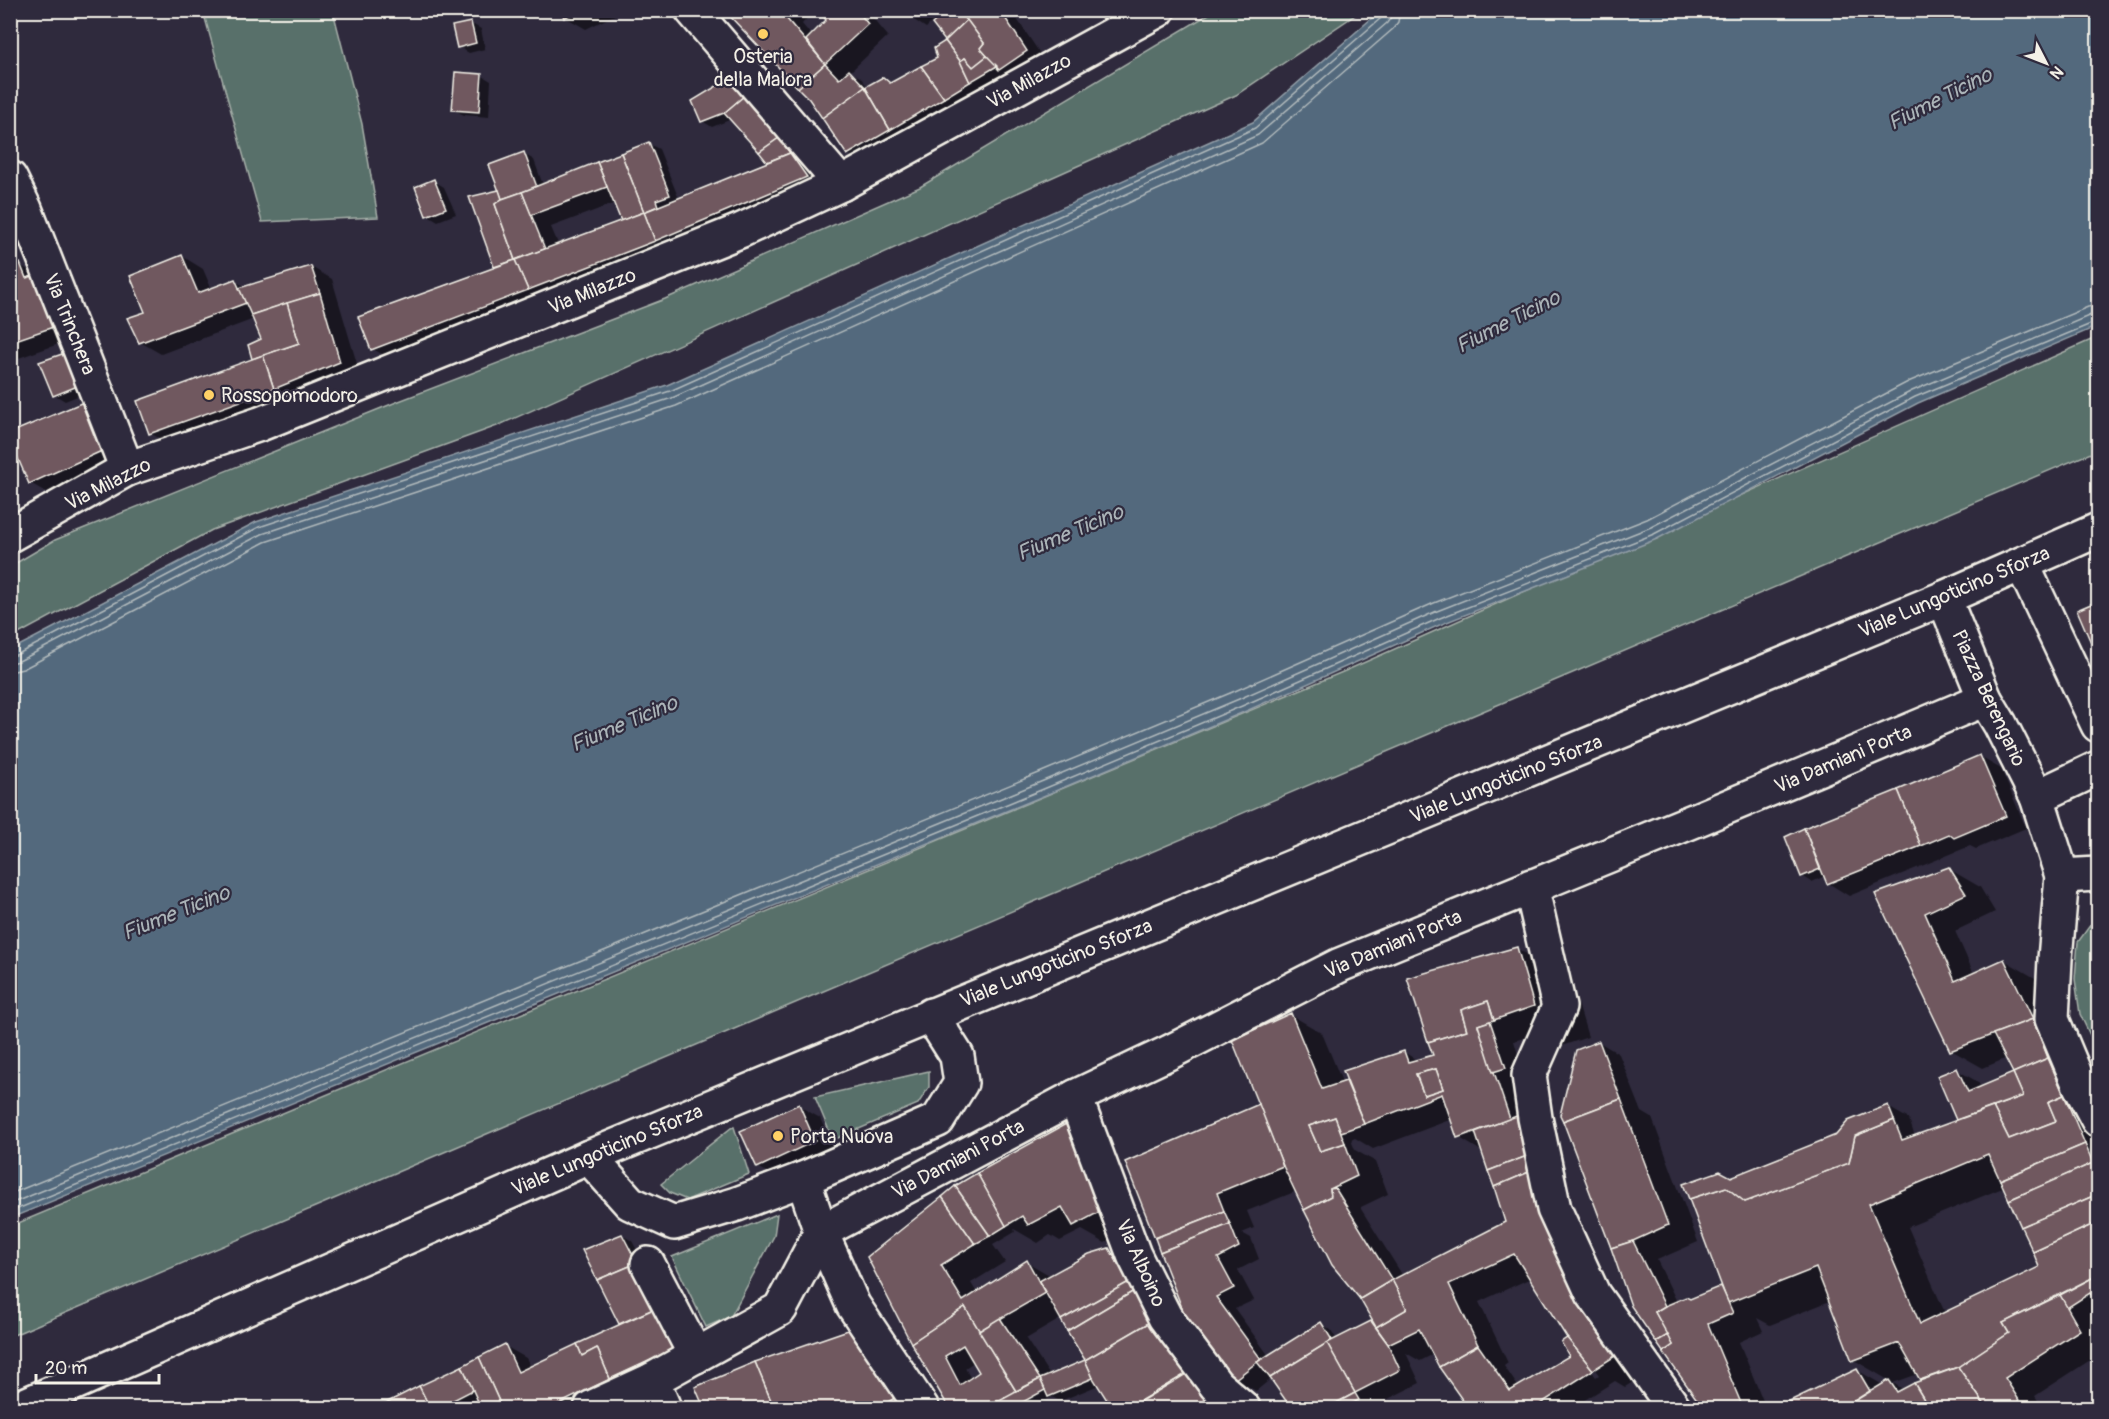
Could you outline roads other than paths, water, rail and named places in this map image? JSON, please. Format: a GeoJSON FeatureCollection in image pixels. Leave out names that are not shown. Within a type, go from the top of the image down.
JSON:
{"type":"FeatureCollection","features":[{"type":"Feature","properties":{"kind":"street"},"geometry":{"type":"LineString","coordinates":[[692,10],[841,184]]}},
{"type":"Feature","properties":{"kind":"street","name":"Via Milazzo"},"geometry":{"type":"LineString","coordinates":[[10,535],[127,469],[292,411],[742,230],[841,184],[1158,10]]}},
{"type":"Feature","properties":{"kind":"street","name":"Via Trinchera"},"geometry":{"type":"LineString","coordinates":[[10,178],[25,209],[127,469]]}},
{"type":"Feature","properties":{"kind":"street","name":"Viale Lungoticino Sforza"},"geometry":{"type":"LineString","coordinates":[[18,1408],[589,1157],[1944,598],[2098,530]]}},
{"type":"Feature","properties":{"kind":"street"},"geometry":{"type":"LineString","coordinates":[[2022,564],[2098,725]]}},
{"type":"Feature","properties":{"kind":"street","name":"Piazza Berengario"},"geometry":{"type":"LineString","coordinates":[[1944,598],[1986,699],[2037,797],[2062,876],[2052,1018],[2080,1086],[2098,1120]]}},
{"type":"Feature","properties":{"kind":"street","name":"Via Damiani Porta"},"geometry":{"type":"LineString","coordinates":[[821,1232],[1075,1096],[1170,1052],[1340,965],[1986,699]]}},
{"type":"Feature","properties":{"kind":"street"},"geometry":{"type":"LineString","coordinates":[[2037,797],[2098,768]]}},
{"type":"Feature","properties":{"kind":"street"},"geometry":{"type":"LineString","coordinates":[[2062,876],[2098,874]]}},
{"type":"Feature","properties":{"kind":"street"},"geometry":{"type":"LineString","coordinates":[[1531,886],[1559,1007],[1529,1075],[1535,1118],[1554,1209],[1593,1294],[1674,1408]]}},
{"type":"Feature","properties":{"kind":"street"},"geometry":{"type":"LineString","coordinates":[[589,1157],[630,1203],[674,1223],[737,1204],[802,1179],[938,1120],[961,1083],[957,1056],[931,1015]]}},
{"type":"Feature","properties":{"kind":"street","name":"Via Alboino"},"geometry":{"type":"LineString","coordinates":[[1075,1096],[1134,1255],[1165,1317],[1216,1385],[1242,1408]]}},
{"type":"Feature","properties":{"kind":"street"},"geometry":{"type":"LineString","coordinates":[[802,1179],[821,1232],[853,1305],[922,1408]]}},
{"type":"Feature","properties":{"kind":"street"},"geometry":{"type":"LineString","coordinates":[[591,1408],[658,1394],[696,1356],[780,1309],[821,1232]]}},
{"type":"Feature","properties":{"kind":"street"},"geometry":{"type":"LineString","coordinates":[[648,1264],[696,1356]]}},
{"type":"Feature","properties":{"kind":"water","name":"Fiume Ticino"},"geometry":{"type":"Polygon","coordinates":[[[1380,11],[2098,11],[2098,326],[1918,403],[1657,539],[1442,624],[1244,712],[1048,794],[11,1218],[11,650],[256,522],[667,385],[1253,122],[1380,11]]]}},
{"type":"Feature","properties":{"kind":"place","name":"Osteria della Malora"},"geometry":{"type":"Point","coordinates":[763,34]}},
{"type":"Feature","properties":{"kind":"place","name":"Rossopomodoro"},"geometry":{"type":"Point","coordinates":[209,395]}},
{"type":"Feature","properties":{"kind":"place","name":"Porta Nuova"},"geometry":{"type":"Point","coordinates":[778,1136]}}]}
